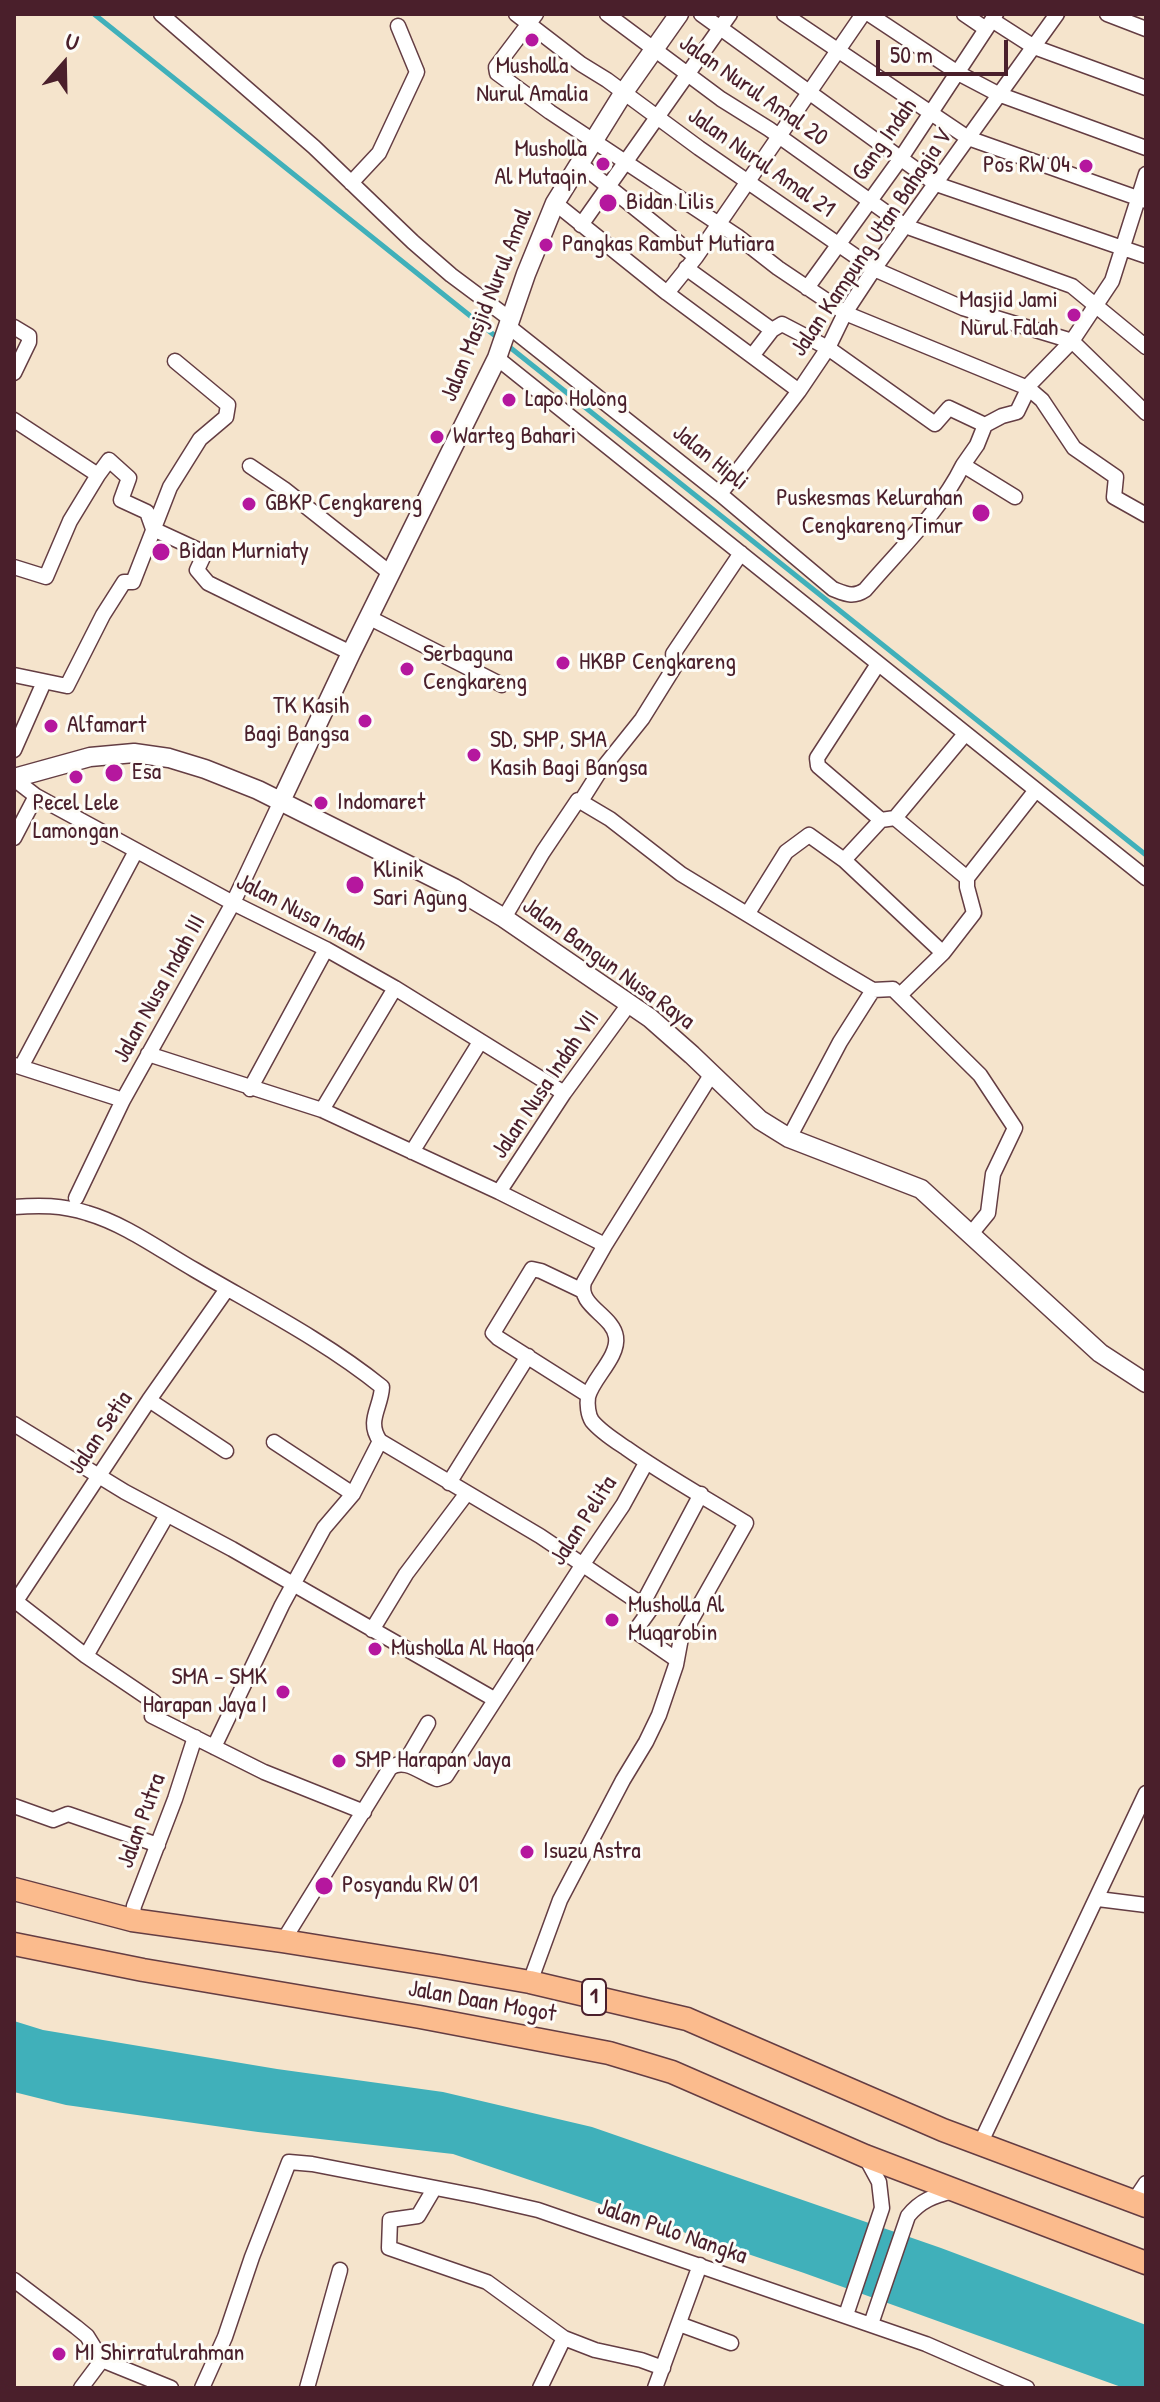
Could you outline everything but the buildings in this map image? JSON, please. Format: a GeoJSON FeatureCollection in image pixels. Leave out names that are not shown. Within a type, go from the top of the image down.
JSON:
{"type":"FeatureCollection","features":[{"type":"Feature","properties":{"kind":"highway","name":"Jalan Daan Mogot"},"geometry":{"type":"LineString","coordinates":[[14,1889],[132,1920],[283,1941],[530,1982],[687,2019],[943,2130],[1142,2197]]}},
{"type":"Feature","properties":{"kind":"highway","name":"Jalan Daan Mogot"},"geometry":{"type":"LineString","coordinates":[[14,1944],[609,2053],[672,2072],[865,2156],[1146,2263]]}},
{"type":"Feature","properties":{"kind":"street","name":"Jalan Hipli"},"geometry":{"type":"LineString","coordinates":[[161,14],[314,147],[508,325],[720,494],[833,589],[850,595],[865,590],[928,517],[958,477],[963,465]]}},
{"type":"Feature","properties":{"kind":"street","name":"Jalan Nurul Amal 21"},"geometry":{"type":"LineString","coordinates":[[516,14],[533,18],[581,64],[874,269],[963,308],[1072,341]]}},
{"type":"Feature","properties":{"kind":"street","name":"Jalan Nurul Amal 20"},"geometry":{"type":"LineString","coordinates":[[607,14],[905,226],[1072,286],[1146,347]]}},
{"type":"Feature","properties":{"kind":"street","name":"Jalan Masjid Nurul Amal"},"geometry":{"type":"LineString","coordinates":[[281,801],[368,617],[498,356],[555,203],[624,92],[679,14]]}},
{"type":"Feature","properties":{"kind":"street"},"geometry":{"type":"LineString","coordinates":[[701,14],[936,184],[1146,256]]}},
{"type":"Feature","properties":{"kind":"street"},"geometry":{"type":"LineString","coordinates":[[581,225],[730,14]]}},
{"type":"Feature","properties":{"kind":"street"},"geometry":{"type":"LineString","coordinates":[[784,14],[968,138],[1142,200]]}},
{"type":"Feature","properties":{"kind":"street"},"geometry":{"type":"LineString","coordinates":[[667,293],[866,14],[958,73],[998,94],[1146,148]]}},
{"type":"Feature","properties":{"kind":"street"},"geometry":{"type":"LineString","coordinates":[[964,14],[991,21],[1034,47],[1146,88]]}},
{"type":"Feature","properties":{"kind":"street","name":"Jalan Kampung Utan Bahagia V"},"geometry":{"type":"LineString","coordinates":[[720,494],[799,391],[874,269],[1057,14]]}},
{"type":"Feature","properties":{"kind":"street"},"geometry":{"type":"LineString","coordinates":[[1107,14],[1146,29]]}},
{"type":"Feature","properties":{"kind":"street"},"geometry":{"type":"LineString","coordinates":[[533,18],[496,70],[550,112],[719,224],[845,313],[1028,388],[1042,400],[1074,448],[1116,477],[1114,497],[1146,515]]}},
{"type":"Feature","properties":{"kind":"street","name":"Gang Indah"},"geometry":{"type":"LineString","coordinates":[[807,288],[901,158],[991,21]]}},
{"type":"Feature","properties":{"kind":"street"},"geometry":{"type":"LineString","coordinates":[[351,183],[379,153],[417,72],[398,26]]}},
{"type":"Feature","properties":{"kind":"street"},"geometry":{"type":"LineString","coordinates":[[579,163],[772,330]]}},
{"type":"Feature","properties":{"kind":"street"},"geometry":{"type":"LineString","coordinates":[[1015,497],[963,465],[977,445],[985,425],[1017,412],[1028,388],[1072,341],[1112,281],[1122,247],[1142,200],[1146,174]]}},
{"type":"Feature","properties":{"kind":"street"},"geometry":{"type":"LineString","coordinates":[[555,203],[667,293],[799,391]]}},
{"type":"Feature","properties":{"kind":"street"},"geometry":{"type":"LineString","coordinates":[[752,356],[772,330],[782,324],[828,348],[935,424],[949,408],[985,425]]}},
{"type":"Feature","properties":{"kind":"street"},"geometry":{"type":"LineString","coordinates":[[14,327],[29,336],[29,342],[14,373]]}},
{"type":"Feature","properties":{"kind":"street"},"geometry":{"type":"LineString","coordinates":[[1072,341],[1146,413]]}},
{"type":"Feature","properties":{"kind":"street"},"geometry":{"type":"LineString","coordinates":[[498,356],[1146,878]]}},
{"type":"Feature","properties":{"kind":"street"},"geometry":{"type":"LineString","coordinates":[[14,675],[67,686],[103,615],[124,582],[133,582],[170,487],[200,439],[226,417],[228,405],[175,361]]}},
{"type":"Feature","properties":{"kind":"street"},"geometry":{"type":"LineString","coordinates":[[14,420],[98,475]]}},
{"type":"Feature","properties":{"kind":"street"},"geometry":{"type":"LineString","coordinates":[[14,567],[46,577],[70,521],[109,460],[129,478],[121,500],[147,512],[153,529],[205,553],[197,570],[208,583],[351,653]]}},
{"type":"Feature","properties":{"kind":"street"},"geometry":{"type":"LineString","coordinates":[[250,466],[390,573]]}},
{"type":"Feature","properties":{"kind":"street"},"geometry":{"type":"LineString","coordinates":[[581,801],[598,774],[642,719],[675,666],[673,654],[741,553]]}},
{"type":"Feature","properties":{"kind":"street"},"geometry":{"type":"LineString","coordinates":[[368,617],[502,685]]}},
{"type":"Feature","properties":{"kind":"street"},"geometry":{"type":"LineString","coordinates":[[878,664],[817,758],[818,766],[967,878]]}},
{"type":"Feature","properties":{"kind":"street"},"geometry":{"type":"LineString","coordinates":[[14,750],[44,682]]}},
{"type":"Feature","properties":{"kind":"street"},"geometry":{"type":"LineString","coordinates":[[844,860],[888,819],[965,734]]}},
{"type":"Feature","properties":{"kind":"street","name":"Jalan Bangun Nusa Raya"},"geometry":{"type":"LineString","coordinates":[[14,778],[90,757],[134,753],[169,758],[205,769],[281,801],[454,888],[504,918],[650,1018],[760,1120],[789,1138],[921,1189],[1100,1353],[1146,1383]]}},
{"type":"Feature","properties":{"kind":"street","name":"Jalan Nusa Indah"},"geometry":{"type":"LineString","coordinates":[[14,778],[36,796],[395,988],[564,1093]]}},
{"type":"Feature","properties":{"kind":"street"},"geometry":{"type":"LineString","coordinates":[[900,995],[943,953],[974,913],[967,878],[1036,790]]}},
{"type":"Feature","properties":{"kind":"street"},"geometry":{"type":"LineString","coordinates":[[14,838],[36,796]]}},
{"type":"Feature","properties":{"kind":"street","name":"Jalan Nusa Indah III"},"geometry":{"type":"LineString","coordinates":[[76,1198],[123,1100],[233,903],[281,801]]}},
{"type":"Feature","properties":{"kind":"street"},"geometry":{"type":"LineString","coordinates":[[504,918],[576,801],[581,801],[610,819],[681,874],[873,990],[893,989],[980,1075],[1015,1128],[993,1174],[988,1213],[970,1235]]}},
{"type":"Feature","properties":{"kind":"street"},"geometry":{"type":"LineString","coordinates":[[748,913],[786,852],[809,835],[844,860],[943,953]]}},
{"type":"Feature","properties":{"kind":"street"},"geometry":{"type":"LineString","coordinates":[[123,1100],[18,1066],[136,851]]}},
{"type":"Feature","properties":{"kind":"street"},"geometry":{"type":"LineString","coordinates":[[250,1089],[326,949]]}},
{"type":"Feature","properties":{"kind":"street"},"geometry":{"type":"LineString","coordinates":[[322,1110],[395,988]]}},
{"type":"Feature","properties":{"kind":"street"},"geometry":{"type":"LineString","coordinates":[[789,1138],[840,1042],[873,990]]}},
{"type":"Feature","properties":{"kind":"street","name":"Jalan Nusa Indah VII"},"geometry":{"type":"LineString","coordinates":[[499,1192],[564,1093],[629,1004]]}},
{"type":"Feature","properties":{"kind":"street"},"geometry":{"type":"LineString","coordinates":[[412,1152],[480,1042]]}},
{"type":"Feature","properties":{"kind":"street"},"geometry":{"type":"LineString","coordinates":[[148,1054],[322,1110],[605,1245]]}},
{"type":"Feature","properties":{"kind":"street"},"geometry":{"type":"LineString","coordinates":[[583,1291],[532,1269],[493,1333],[588,1395],[617,1344],[615,1329],[585,1298],[584,1282],[711,1075]]}},
{"type":"Feature","properties":{"kind":"street"},"geometry":{"type":"LineString","coordinates":[[14,1207],[49,1204],[87,1212],[115,1224],[354,1366],[382,1387],[372,1424],[380,1441],[583,1564],[650,1610],[635,1631],[677,1660]]}},
{"type":"Feature","properties":{"kind":"street","name":"Jalan Setia"},"geometry":{"type":"LineString","coordinates":[[15,1602],[227,1289]]}},
{"type":"Feature","properties":{"kind":"street"},"geometry":{"type":"LineString","coordinates":[[449,1483],[528,1356]]}},
{"type":"Feature","properties":{"kind":"street","name":"Jalan Pelita"},"geometry":{"type":"LineString","coordinates":[[404,1764],[432,1778],[444,1778],[623,1505],[646,1463],[591,1419],[588,1395]]}},
{"type":"Feature","properties":{"kind":"street"},"geometry":{"type":"LineString","coordinates":[[149,1400],[226,1451]]}},
{"type":"Feature","properties":{"kind":"street"},"geometry":{"type":"LineString","coordinates":[[14,1424],[167,1515],[494,1699]]}},
{"type":"Feature","properties":{"kind":"street"},"geometry":{"type":"LineString","coordinates":[[214,1747],[293,1585],[324,1528],[353,1494],[380,1441]]}},
{"type":"Feature","properties":{"kind":"street"},"geometry":{"type":"LineString","coordinates":[[274,1442],[353,1494]]}},
{"type":"Feature","properties":{"kind":"street"},"geometry":{"type":"LineString","coordinates":[[530,1982],[560,1900],[646,1742],[668,1692],[681,1638],[746,1523],[646,1463]]}},
{"type":"Feature","properties":{"kind":"street"},"geometry":{"type":"LineString","coordinates":[[372,1630],[406,1574],[467,1493]]}},
{"type":"Feature","properties":{"kind":"street"},"geometry":{"type":"LineString","coordinates":[[642,1605],[701,1494]]}},
{"type":"Feature","properties":{"kind":"street"},"geometry":{"type":"LineString","coordinates":[[86,1656],[167,1515]]}},
{"type":"Feature","properties":{"kind":"street"},"geometry":{"type":"LineString","coordinates":[[15,1602],[154,1702],[152,1716],[264,1772],[364,1812]]}},
{"type":"Feature","properties":{"kind":"street"},"geometry":{"type":"LineString","coordinates":[[283,1941],[390,1768],[394,1764],[404,1764],[428,1723]]}},
{"type":"Feature","properties":{"kind":"street","name":"Jalan Putra"},"geometry":{"type":"LineString","coordinates":[[132,1920],[134,1906],[195,1737]]}},
{"type":"Feature","properties":{"kind":"street"},"geometry":{"type":"LineString","coordinates":[[980,2144],[1146,1793]]}},
{"type":"Feature","properties":{"kind":"street"},"geometry":{"type":"LineString","coordinates":[[14,1806],[53,1820],[68,1814],[158,1845]]}},
{"type":"Feature","properties":{"kind":"street"},"geometry":{"type":"LineString","coordinates":[[1098,1899],[1146,1905]]}},
{"type":"Feature","properties":{"kind":"street"},"geometry":{"type":"LineString","coordinates":[[848,2310],[882,2208],[879,2182],[865,2156]]}},
{"type":"Feature","properties":{"kind":"street","name":"Jalan Pulo Nangka"},"geometry":{"type":"LineString","coordinates":[[202,2388],[225,2337],[289,2162],[538,2210],[700,2265],[874,2318],[999,2383],[1027,2388]]}},
{"type":"Feature","properties":{"kind":"street"},"geometry":{"type":"LineString","coordinates":[[434,2189],[418,2216],[390,2220],[389,2248],[487,2282],[564,2338],[595,2350],[663,2368]]}},
{"type":"Feature","properties":{"kind":"street"},"geometry":{"type":"LineString","coordinates":[[874,2318],[908,2216],[927,2199],[956,2190]]}},
{"type":"Feature","properties":{"kind":"street"},"geometry":{"type":"LineString","coordinates":[[655,2388],[700,2265]]}},
{"type":"Feature","properties":{"kind":"street"},"geometry":{"type":"LineString","coordinates":[[307,2388],[340,2270]]}},
{"type":"Feature","properties":{"kind":"street"},"geometry":{"type":"LineString","coordinates":[[14,2280],[87,2336],[102,2360],[171,2388]]}},
{"type":"Feature","properties":{"kind":"street"},"geometry":{"type":"LineString","coordinates":[[679,2324],[731,2343]]}},
{"type":"Feature","properties":{"kind":"street"},"geometry":{"type":"LineString","coordinates":[[540,2388],[564,2338]]}},
{"type":"Feature","properties":{"kind":"street"},"geometry":{"type":"LineString","coordinates":[[81,2388],[102,2360]]}},
{"type":"Feature","properties":{"kind":"water"},"geometry":{"type":"Polygon","coordinates":[[[14,2021],[43,2030],[277,2069],[443,2092],[592,2127],[941,2248],[1146,2325],[1146,2388],[1124,2388],[804,2273],[453,2154],[258,2132],[66,2105],[14,2092],[14,2021]]]}},
{"type":"Feature","properties":{"kind":"waterway"},"geometry":{"type":"LineString","coordinates":[[94,14],[499,339]]}},
{"type":"Feature","properties":{"kind":"waterway"},"geometry":{"type":"LineString","coordinates":[[507,345],[1146,855]]}},
{"type":"Feature","properties":{"kind":"place","name":"Musholla Nurul Amalia"},"geometry":{"type":"Point","coordinates":[532,40]}},
{"type":"Feature","properties":{"kind":"place","name":"Musholla Al Mutaqin"},"geometry":{"type":"Point","coordinates":[603,164]}},
{"type":"Feature","properties":{"kind":"place","name":"Pos RW 04"},"geometry":{"type":"Point","coordinates":[1086,166]}},
{"type":"Feature","properties":{"kind":"place","name":"Bidan Lilis"},"geometry":{"type":"Point","coordinates":[608,203]}},
{"type":"Feature","properties":{"kind":"place","name":"Pangkas Rambut Mutiara"},"geometry":{"type":"Point","coordinates":[546,245]}},
{"type":"Feature","properties":{"kind":"place","name":"Masjid Jami Nurul Falah"},"geometry":{"type":"Point","coordinates":[1074,315]}},
{"type":"Feature","properties":{"kind":"place","name":"Lapo Holong"},"geometry":{"type":"Point","coordinates":[509,400]}},
{"type":"Feature","properties":{"kind":"place","name":"Warteg Bahari"},"geometry":{"type":"Point","coordinates":[437,437]}},
{"type":"Feature","properties":{"kind":"place","name":"GBKP Cengkareng"},"geometry":{"type":"Point","coordinates":[249,504]}},
{"type":"Feature","properties":{"kind":"place","name":"Puskesmas Kelurahan Cengkareng Timur"},"geometry":{"type":"Point","coordinates":[981,513]}},
{"type":"Feature","properties":{"kind":"place","name":"Bidan Murniaty"},"geometry":{"type":"Point","coordinates":[161,552]}},
{"type":"Feature","properties":{"kind":"place","name":"HKBP Cengkareng"},"geometry":{"type":"Point","coordinates":[563,663]}},
{"type":"Feature","properties":{"kind":"place","name":"Serbaguna Cengkareng"},"geometry":{"type":"Point","coordinates":[407,669]}},
{"type":"Feature","properties":{"kind":"place","name":"TK Kasih Bagi Bangsa"},"geometry":{"type":"Point","coordinates":[365,721]}},
{"type":"Feature","properties":{"kind":"place","name":"Alfamart"},"geometry":{"type":"Point","coordinates":[51,726]}},
{"type":"Feature","properties":{"kind":"place","name":"SD, SMP, SMA Kasih Bagi Bangsa"},"geometry":{"type":"Point","coordinates":[474,755]}},
{"type":"Feature","properties":{"kind":"place","name":"Esa"},"geometry":{"type":"Point","coordinates":[114,773]}},
{"type":"Feature","properties":{"kind":"place","name":"Pecel Lele Lamongan"},"geometry":{"type":"Point","coordinates":[76,777]}},
{"type":"Feature","properties":{"kind":"place","name":"Indomaret"},"geometry":{"type":"Point","coordinates":[321,803]}},
{"type":"Feature","properties":{"kind":"place","name":"Klinik Sari Agung"},"geometry":{"type":"Point","coordinates":[355,885]}},
{"type":"Feature","properties":{"kind":"place","name":"Musholla Al Muqarobin"},"geometry":{"type":"Point","coordinates":[612,1620]}},
{"type":"Feature","properties":{"kind":"place","name":"Musholla Al Haqa"},"geometry":{"type":"Point","coordinates":[375,1649]}},
{"type":"Feature","properties":{"kind":"place","name":"SMA - SMK Harapan Jaya I"},"geometry":{"type":"Point","coordinates":[283,1692]}},
{"type":"Feature","properties":{"kind":"place","name":"SMP Harapan Jaya"},"geometry":{"type":"Point","coordinates":[339,1761]}},
{"type":"Feature","properties":{"kind":"place","name":"Isuzu Astra"},"geometry":{"type":"Point","coordinates":[527,1852]}},
{"type":"Feature","properties":{"kind":"place","name":"Posyandu RW 01"},"geometry":{"type":"Point","coordinates":[324,1886]}},
{"type":"Feature","properties":{"kind":"place","name":"MI Shirratulrahman"},"geometry":{"type":"Point","coordinates":[59,2354]}}]}
